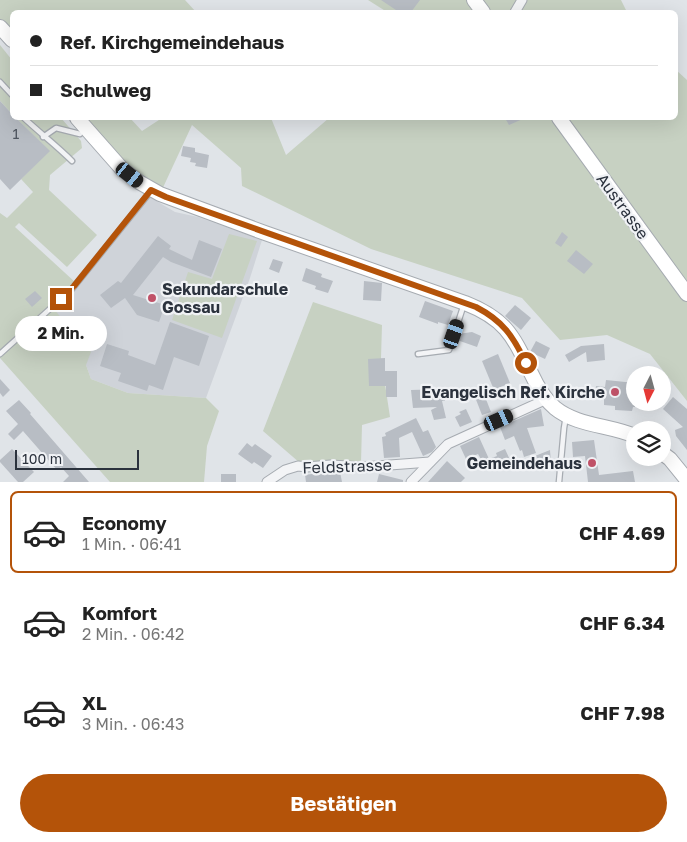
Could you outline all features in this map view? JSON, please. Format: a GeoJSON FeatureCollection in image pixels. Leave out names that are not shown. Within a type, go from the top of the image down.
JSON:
{"type":"FeatureCollection","features":[{"type":"Feature","properties":{"kind":"street"},"geometry":{"type":"LineString","coordinates":[[0,27],[10,38]]}},
{"type":"Feature","properties":{"kind":"street"},"geometry":{"type":"LineString","coordinates":[[79,120],[114,160],[138,182],[151,190],[265,233],[465,303],[494,318],[508,330],[539,388],[546,399],[557,409],[567,415],[626,433]]}},
{"type":"Feature","properties":{"kind":"street","name":"Austrasse"},"geometry":{"type":"LineString","coordinates":[[560,120],[687,294]]}},
{"type":"Feature","properties":{"kind":"street"},"geometry":{"type":"LineString","coordinates":[[412,482],[445,446],[451,442],[546,399]]}},
{"type":"Feature","properties":{"kind":"street"},"geometry":{"type":"LineString","coordinates":[[671,459],[687,480]]}},
{"type":"Feature","properties":{"kind":"street","name":"Feldstrasse"},"geometry":{"type":"LineString","coordinates":[[267,482],[285,470],[298,466],[363,467],[430,462]]}},
{"type":"Feature","properties":{"kind":"lane"},"geometry":{"type":"LineString","coordinates":[[0,82],[10,93]]}},
{"type":"Feature","properties":{"kind":"lane"},"geometry":{"type":"LineString","coordinates":[[26,120],[43,137],[59,148],[72,162]]}},
{"type":"Feature","properties":{"kind":"lane"},"geometry":{"type":"LineString","coordinates":[[43,137],[56,128],[80,134]]}},
{"type":"Feature","properties":{"kind":"lane"},"geometry":{"type":"LineString","coordinates":[[0,354],[74,286],[151,190]]}},
{"type":"Feature","properties":{"kind":"lane"},"geometry":{"type":"LineString","coordinates":[[418,354],[449,350],[465,303]]}},
{"type":"Feature","properties":{"kind":"lane"},"geometry":{"type":"LineString","coordinates":[[560,482],[564,428],[567,415]]}},
{"type":"Feature","properties":{"kind":"shaded area","name":"Sekundarschule Gossau"},"geometry":{"type":"Polygon","coordinates":[[[148,196],[175,212],[198,217],[262,240],[206,398],[128,393],[91,379],[86,365],[52,307],[74,286],[148,196]]]}},
{"type":"Feature","properties":{"kind":"green space"},"geometry":{"type":"Polygon","coordinates":[[[0,0],[185,0],[194,10],[10,10],[10,38],[0,27],[0,0]]]}},
{"type":"Feature","properties":{"kind":"green space"},"geometry":{"type":"Polygon","coordinates":[[[368,0],[621,0],[626,10],[384,10],[368,0]]]}},
{"type":"Feature","properties":{"kind":"green space"},"geometry":{"type":"Polygon","coordinates":[[[0,45],[10,58],[10,112],[0,101],[0,45]]]}},
{"type":"Feature","properties":{"kind":"green space"},"geometry":{"type":"Polygon","coordinates":[[[678,72],[687,80],[687,401],[671,381],[671,366],[659,366],[650,354],[607,335],[560,340],[522,298],[371,249],[242,186],[241,168],[192,125],[160,194],[151,190],[79,120],[132,120],[142,131],[159,120],[272,120],[286,155],[327,120],[678,120],[678,72]]]}},
{"type":"Feature","properties":{"kind":"green space"},"geometry":{"type":"Polygon","coordinates":[[[18,120],[63,120],[81,141],[82,148],[50,175],[49,190],[97,235],[67,267],[19,223],[15,227],[76,283],[52,307],[91,352],[86,365],[91,379],[128,393],[206,398],[219,411],[207,446],[204,482],[110,482],[0,358],[0,213],[7,218],[33,192],[21,179],[49,151],[18,120]]]}},
{"type":"Feature","properties":{"kind":"green space"},"geometry":{"type":"Polygon","coordinates":[[[229,234],[257,241],[222,338],[172,320],[188,272],[212,279],[229,234]]]}},
{"type":"Feature","properties":{"kind":"green space"},"geometry":{"type":"Polygon","coordinates":[[[313,302],[382,325],[381,358],[390,417],[362,425],[361,463],[300,463],[263,431],[313,302]]]}},
{"type":"Feature","properties":{"kind":"building"},"geometry":{"type":"Polygon","coordinates":[[[381,0],[420,0],[412,10],[396,10],[381,0]]]}},
{"type":"Feature","properties":{"kind":"building"},"geometry":{"type":"Polygon","coordinates":[[[0,101],[10,112],[10,120],[18,120],[50,151],[10,190],[0,179],[0,101]]]}},
{"type":"Feature","properties":{"kind":"building"},"geometry":{"type":"Polygon","coordinates":[[[506,120],[520,120],[509,125],[506,120]]]}},
{"type":"Feature","properties":{"kind":"building"},"geometry":{"type":"Polygon","coordinates":[[[183,146],[195,148],[195,152],[209,155],[207,168],[195,166],[196,163],[190,162],[191,158],[181,156],[183,146]]]}},
{"type":"Feature","properties":{"kind":"building"},"geometry":{"type":"Polygon","coordinates":[[[562,232],[568,237],[561,247],[555,243],[562,232]]]}},
{"type":"Feature","properties":{"kind":"building"},"geometry":{"type":"Polygon","coordinates":[[[158,236],[171,246],[169,249],[192,260],[199,240],[222,249],[211,277],[171,262],[163,257],[133,295],[165,305],[159,322],[137,315],[125,298],[111,308],[100,295],[118,281],[121,283],[158,236]]]}},
{"type":"Feature","properties":{"kind":"building"},"geometry":{"type":"Polygon","coordinates":[[[576,250],[593,264],[584,274],[567,261],[576,250]]]}},
{"type":"Feature","properties":{"kind":"building"},"geometry":{"type":"Polygon","coordinates":[[[273,259],[283,262],[279,273],[269,269],[273,259]]]}},
{"type":"Feature","properties":{"kind":"building"},"geometry":{"type":"Polygon","coordinates":[[[306,268],[322,274],[321,277],[333,281],[328,293],[315,289],[316,286],[302,281],[306,268]]]}},
{"type":"Feature","properties":{"kind":"building"},"geometry":{"type":"Polygon","coordinates":[[[364,281],[382,283],[381,301],[363,300],[364,281]]]}},
{"type":"Feature","properties":{"kind":"building"},"geometry":{"type":"Polygon","coordinates":[[[35,291],[42,298],[32,307],[25,299],[35,291]]]}},
{"type":"Feature","properties":{"kind":"building"},"geometry":{"type":"Polygon","coordinates":[[[425,301],[453,311],[448,325],[438,322],[438,324],[419,317],[425,301]]]}},
{"type":"Feature","properties":{"kind":"building"},"geometry":{"type":"Polygon","coordinates":[[[515,305],[531,318],[521,330],[505,316],[515,305]]]}},
{"type":"Feature","properties":{"kind":"building"},"geometry":{"type":"Polygon","coordinates":[[[170,322],[209,336],[199,366],[174,357],[163,390],[149,385],[147,391],[118,381],[121,373],[100,366],[107,344],[129,351],[128,355],[155,365],[170,322]]]}},
{"type":"Feature","properties":{"kind":"building"},"geometry":{"type":"Polygon","coordinates":[[[472,332],[481,336],[477,347],[457,340],[458,334],[472,332]]]}},
{"type":"Feature","properties":{"kind":"building"},"geometry":{"type":"Polygon","coordinates":[[[536,341],[550,348],[545,359],[530,352],[536,341]]]}},
{"type":"Feature","properties":{"kind":"building"},"geometry":{"type":"Polygon","coordinates":[[[604,344],[605,360],[587,362],[586,352],[569,362],[565,355],[581,346],[604,344]]]}},
{"type":"Feature","properties":{"kind":"building"},"geometry":{"type":"Polygon","coordinates":[[[498,354],[510,383],[494,390],[482,361],[498,354]]]}},
{"type":"Feature","properties":{"kind":"building"},"geometry":{"type":"Polygon","coordinates":[[[385,358],[385,371],[397,371],[397,397],[386,397],[386,386],[369,386],[368,359],[385,358]]]}},
{"type":"Feature","properties":{"kind":"building"},"geometry":{"type":"Polygon","coordinates":[[[0,379],[10,390],[3,397],[0,393],[0,379]]]}},
{"type":"Feature","properties":{"kind":"building","name":"Evangelisch Ref. Kirche"},"geometry":{"type":"Polygon","coordinates":[[[606,380],[626,382],[626,411],[615,410],[615,406],[604,405],[604,398],[595,397],[596,386],[605,387],[606,380]]]}},
{"type":"Feature","properties":{"kind":"building"},"geometry":{"type":"Polygon","coordinates":[[[444,389],[445,401],[442,401],[446,418],[434,420],[431,410],[437,407],[413,408],[411,390],[444,389]]]}},
{"type":"Feature","properties":{"kind":"building"},"geometry":{"type":"Polygon","coordinates":[[[482,389],[491,412],[482,415],[473,392],[482,389]]]}},
{"type":"Feature","properties":{"kind":"building"},"geometry":{"type":"Polygon","coordinates":[[[673,397],[687,409],[687,450],[676,436],[675,430],[683,427],[665,411],[671,411],[671,399],[673,397]]]}},
{"type":"Feature","properties":{"kind":"building"},"geometry":{"type":"Polygon","coordinates":[[[19,400],[89,482],[63,482],[69,476],[61,467],[57,470],[23,431],[14,440],[8,434],[18,424],[6,411],[19,400]]]}},
{"type":"Feature","properties":{"kind":"building"},"geometry":{"type":"Polygon","coordinates":[[[466,409],[472,422],[460,427],[455,417],[461,414],[459,412],[466,409]]]}},
{"type":"Feature","properties":{"kind":"building"},"geometry":{"type":"Polygon","coordinates":[[[541,409],[544,426],[527,428],[536,453],[524,457],[514,436],[505,440],[500,427],[541,409]]]}},
{"type":"Feature","properties":{"kind":"building"},"geometry":{"type":"Polygon","coordinates":[[[416,418],[423,432],[428,430],[436,447],[432,452],[423,456],[412,432],[399,438],[400,457],[384,458],[382,437],[386,436],[385,433],[416,418]]]}},
{"type":"Feature","properties":{"kind":"building"},"geometry":{"type":"Polygon","coordinates":[[[479,437],[489,459],[497,456],[496,453],[505,449],[510,460],[507,462],[508,465],[494,471],[492,467],[487,470],[478,454],[466,459],[460,446],[479,437]]]}},
{"type":"Feature","properties":{"kind":"building","name":"Gemeindehaus"},"geometry":{"type":"Polygon","coordinates":[[[594,440],[599,475],[633,471],[635,482],[588,482],[585,456],[573,457],[572,442],[594,440]]]}},
{"type":"Feature","properties":{"kind":"building"},"geometry":{"type":"Polygon","coordinates":[[[247,443],[252,447],[255,444],[272,456],[263,468],[254,462],[252,464],[238,454],[247,443]]]}},
{"type":"Feature","properties":{"kind":"building"},"geometry":{"type":"Polygon","coordinates":[[[12,449],[34,472],[23,482],[18,482],[0,462],[12,449]]]}},
{"type":"Feature","properties":{"kind":"building"},"geometry":{"type":"Polygon","coordinates":[[[550,450],[551,464],[536,465],[535,456],[550,450]]]}},
{"type":"Feature","properties":{"kind":"building"},"geometry":{"type":"Polygon","coordinates":[[[447,461],[465,478],[461,482],[428,482],[447,461]]]}},
{"type":"Feature","properties":{"kind":"building"},"geometry":{"type":"Polygon","coordinates":[[[331,471],[340,472],[342,482],[306,482],[305,475],[331,471]]]}},
{"type":"Feature","properties":{"kind":"building"},"geometry":{"type":"Polygon","coordinates":[[[221,474],[236,474],[236,482],[221,482],[221,474]]]}},
{"type":"Feature","properties":{"kind":"building"},"geometry":{"type":"Polygon","coordinates":[[[379,474],[403,480],[403,482],[377,482],[379,474]]]}},
{"type":"Feature","properties":{"kind":"place","name":"Sekundarschule Gossau"},"geometry":{"type":"Point","coordinates":[152,298]}},
{"type":"Feature","properties":{"kind":"place","name":"Evangelisch Ref. Kirche"},"geometry":{"type":"Point","coordinates":[615,392]}},
{"type":"Feature","properties":{"kind":"place","name":"Gemeindehaus"},"geometry":{"type":"Point","coordinates":[592,463]}},
{"type":"Feature","properties":{"kind":"route"},"geometry":{"type":"LineString","coordinates":[[61,299],[74,286],[151,190],[265,233],[476,307],[486,312],[508,330],[526,363]]}}]}
